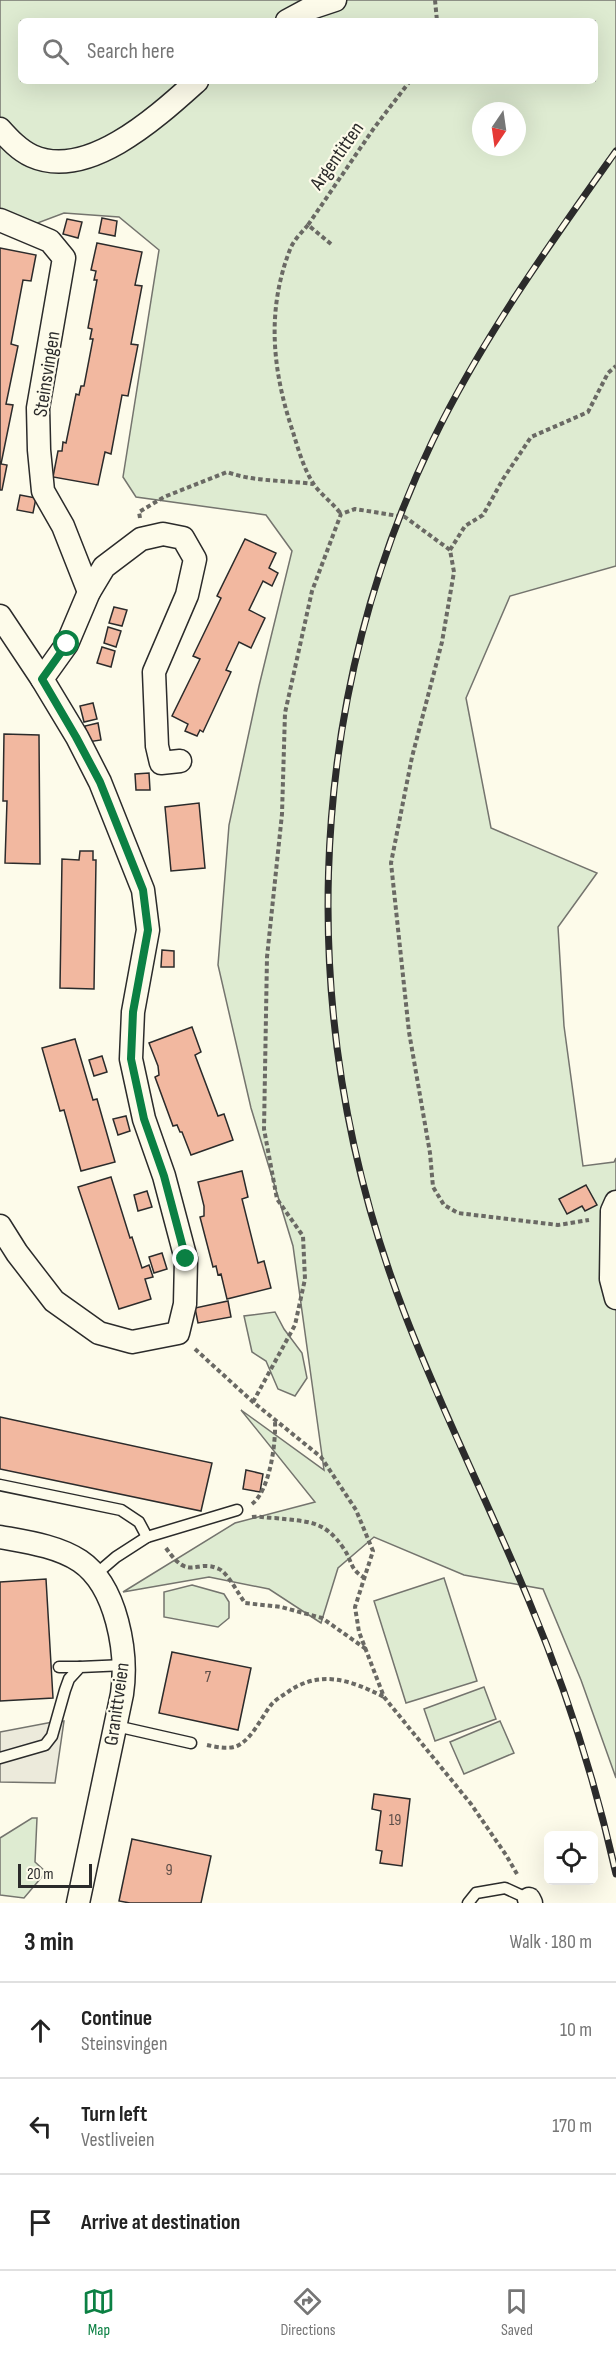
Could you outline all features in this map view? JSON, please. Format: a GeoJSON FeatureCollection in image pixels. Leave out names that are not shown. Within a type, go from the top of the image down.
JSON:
{"type":"FeatureCollection","features":[{"type":"Feature","properties":{"kind":"street"},"geometry":{"type":"LineString","coordinates":[[293,18],[311,8],[334,0]]}},
{"type":"Feature","properties":{"kind":"street"},"geometry":{"type":"LineString","coordinates":[[0,129],[31,156],[56,162],[74,160],[111,146],[154,120],[193,84]]}},
{"type":"Feature","properties":{"kind":"street","name":"Steinsvingen"},"geometry":{"type":"LineString","coordinates":[[0,220],[50,241],[64,258],[38,408],[39,450],[43,491],[63,526],[89,592]]}},
{"type":"Feature","properties":{"kind":"street"},"geometry":{"type":"LineString","coordinates":[[42,679],[67,644],[89,592],[104,567],[141,539],[163,534],[183,538],[195,559],[188,595],[154,672],[157,746],[161,763],[180,761]]}},
{"type":"Feature","properties":{"kind":"street"},"geometry":{"type":"LineString","coordinates":[[0,616],[42,679],[100,782],[143,890],[148,930],[133,1012],[131,1059],[144,1119],[164,1176],[186,1259],[185,1304],[177,1333],[132,1342],[99,1333],[54,1301],[17,1253],[0,1226]]}},
{"type":"Feature","properties":{"kind":"street"},"geometry":{"type":"LineString","coordinates":[[614,1207],[611,1279],[616,1298]]}},
{"type":"Feature","properties":{"kind":"street","name":"Granittveien"},"geometry":{"type":"LineString","coordinates":[[0,1537],[63,1552],[81,1562],[95,1575],[107,1597],[120,1630],[125,1665],[116,1726],[78,1903]]}},
{"type":"Feature","properties":{"kind":"lane"},"geometry":{"type":"LineString","coordinates":[[0,1485],[122,1510],[130,1514],[152,1536]]}},
{"type":"Feature","properties":{"kind":"lane"},"geometry":{"type":"LineString","coordinates":[[95,1575],[123,1552],[152,1536],[237,1510]]}},
{"type":"Feature","properties":{"kind":"lane"},"geometry":{"type":"LineString","coordinates":[[59,1667],[125,1665]]}},
{"type":"Feature","properties":{"kind":"lane"},"geometry":{"type":"LineString","coordinates":[[0,1758],[45,1745],[55,1728],[67,1685],[80,1667]]}},
{"type":"Feature","properties":{"kind":"lane"},"geometry":{"type":"LineString","coordinates":[[116,1726],[191,1743]]}},
{"type":"Feature","properties":{"kind":"lane"},"geometry":{"type":"LineString","coordinates":[[468,1903],[476,1893],[505,1888],[530,1901]]}},
{"type":"Feature","properties":{"kind":"path"},"geometry":{"type":"LineString","coordinates":[[435,0],[438,18]]}},
{"type":"Feature","properties":{"kind":"path","name":"Argentitten"},"geometry":{"type":"LineString","coordinates":[[314,484],[299,451],[276,374],[273,330],[280,288],[292,246],[374,128],[408,84]]}},
{"type":"Feature","properties":{"kind":"path"},"geometry":{"type":"LineString","coordinates":[[308,225],[331,244]]}},
{"type":"Feature","properties":{"kind":"path"},"geometry":{"type":"LineString","coordinates":[[614,1207],[595,1219],[558,1225],[458,1213],[444,1205],[433,1187],[430,1153],[409,1032],[391,863],[412,757],[442,642],[454,572],[450,550],[465,526],[483,515],[503,479],[531,437],[588,412],[608,373],[616,366]]}},
{"type":"Feature","properties":{"kind":"path"},"geometry":{"type":"LineString","coordinates":[[141,539],[139,512],[164,497],[227,472],[248,479],[314,484],[332,501],[341,514]]}},
{"type":"Feature","properties":{"kind":"path"},"geometry":{"type":"LineString","coordinates":[[253,1402],[295,1325],[305,1279],[303,1236],[277,1199],[264,1129],[267,957],[282,814],[285,713],[312,591],[341,514],[355,509],[405,517],[450,550]]}},
{"type":"Feature","properties":{"kind":"path"},"geometry":{"type":"LineString","coordinates":[[177,1333],[253,1402],[321,1457],[356,1510],[373,1551],[355,1608],[359,1632],[368,1650],[384,1697],[471,1804],[506,1855],[530,1901]]}},
{"type":"Feature","properties":{"kind":"path"},"geometry":{"type":"LineString","coordinates":[[275,1420],[275,1436],[266,1483],[255,1503],[237,1510],[246,1518],[260,1516],[275,1519],[295,1518],[324,1528],[334,1534],[347,1552],[354,1572],[364,1578]]}},
{"type":"Feature","properties":{"kind":"path"},"geometry":{"type":"LineString","coordinates":[[152,1536],[178,1564],[193,1569],[210,1566],[222,1570],[245,1603],[281,1607],[322,1618],[368,1650]]}},
{"type":"Feature","properties":{"kind":"path"},"geometry":{"type":"LineString","coordinates":[[191,1743],[220,1748],[238,1746],[254,1731],[272,1703],[293,1688],[313,1679],[343,1679],[384,1697]]}},
{"type":"Feature","properties":{"kind":"green space"},"geometry":{"type":"Polygon","coordinates":[[[0,0],[616,0],[616,566],[510,596],[466,698],[491,828],[597,873],[558,927],[564,1026],[583,1166],[614,1162],[616,1158],[616,1778],[581,1680],[543,1589],[464,1575],[374,1537],[338,1568],[321,1623],[269,1589],[209,1577],[123,1592],[235,1523],[315,1502],[241,1410],[324,1470],[293,1246],[251,1108],[218,965],[229,825],[259,686],[292,551],[266,515],[136,497],[123,477],[159,250],[119,217],[64,213],[35,224],[0,213],[0,0]]]}},
{"type":"Feature","properties":{"kind":"green space"},"geometry":{"type":"Polygon","coordinates":[[[275,1312],[284,1329],[302,1353],[307,1378],[295,1396],[278,1389],[266,1361],[252,1352],[244,1316],[275,1312]]]}},
{"type":"Feature","properties":{"kind":"green space"},"geometry":{"type":"Polygon","coordinates":[[[444,1578],[477,1681],[406,1703],[374,1601],[444,1578]]]}},
{"type":"Feature","properties":{"kind":"green space"},"geometry":{"type":"Polygon","coordinates":[[[192,1585],[224,1594],[229,1602],[229,1618],[218,1627],[164,1617],[164,1592],[192,1585]]]}},
{"type":"Feature","properties":{"kind":"green space"},"geometry":{"type":"Polygon","coordinates":[[[484,1687],[496,1719],[435,1741],[424,1709],[484,1687]]]}},
{"type":"Feature","properties":{"kind":"green space"},"geometry":{"type":"Polygon","coordinates":[[[500,1721],[514,1753],[464,1774],[450,1742],[500,1721]]]}},
{"type":"Feature","properties":{"kind":"green space"},"geometry":{"type":"Polygon","coordinates":[[[32,1818],[37,1818],[35,1862],[46,1872],[24,1898],[0,1895],[0,1838],[32,1818]]]}},
{"type":"Feature","properties":{"kind":"shaded area"},"geometry":{"type":"Polygon","coordinates":[[[64,1721],[55,1783],[0,1782],[0,1732],[64,1721]]]}},
{"type":"Feature","properties":{"kind":"building"},"geometry":{"type":"Polygon","coordinates":[[[102,218],[117,221],[115,236],[99,233],[102,218]]]}},
{"type":"Feature","properties":{"kind":"building"},"geometry":{"type":"Polygon","coordinates":[[[67,219],[82,222],[78,238],[63,234],[67,219]]]}},
{"type":"Feature","properties":{"kind":"building"},"geometry":{"type":"Polygon","coordinates":[[[97,243],[142,252],[135,285],[142,286],[131,344],[138,345],[128,396],[122,395],[111,454],[105,452],[98,485],[53,477],[58,451],[62,451],[63,442],[66,443],[76,394],[79,395],[81,386],[84,386],[93,339],[90,339],[92,329],[88,328],[97,280],[94,280],[96,271],[91,270],[97,243]]]}},
{"type":"Feature","properties":{"kind":"building"},"geometry":{"type":"Polygon","coordinates":[[[0,248],[36,255],[31,281],[23,280],[11,344],[18,346],[6,404],[13,405],[1,464],[7,465],[2,490],[0,490],[0,248]]]}},
{"type":"Feature","properties":{"kind":"building"},"geometry":{"type":"Polygon","coordinates":[[[20,495],[36,498],[33,513],[17,510],[20,495]]]}},
{"type":"Feature","properties":{"kind":"building"},"geometry":{"type":"Polygon","coordinates":[[[245,539],[276,553],[269,568],[278,573],[272,586],[263,581],[249,610],[265,618],[251,648],[239,642],[226,670],[231,672],[203,732],[200,730],[197,736],[185,731],[188,724],[172,716],[200,659],[193,656],[221,598],[217,596],[245,539]]]}},
{"type":"Feature","properties":{"kind":"building"},"geometry":{"type":"Polygon","coordinates":[[[114,607],[127,610],[122,626],[109,623],[114,607]]]}},
{"type":"Feature","properties":{"kind":"building"},"geometry":{"type":"Polygon","coordinates":[[[108,627],[121,631],[116,647],[104,643],[108,627]]]}},
{"type":"Feature","properties":{"kind":"building"},"geometry":{"type":"Polygon","coordinates":[[[102,647],[115,651],[111,667],[97,663],[102,647]]]}},
{"type":"Feature","properties":{"kind":"building"},"geometry":{"type":"Polygon","coordinates":[[[93,703],[97,719],[84,722],[80,706],[93,703]]]}},
{"type":"Feature","properties":{"kind":"building"},"geometry":{"type":"Polygon","coordinates":[[[98,723],[101,740],[88,742],[85,726],[98,723]]]}},
{"type":"Feature","properties":{"kind":"building"},"geometry":{"type":"Polygon","coordinates":[[[4,734],[39,735],[40,864],[5,863],[7,801],[3,801],[4,734]]]}},
{"type":"Feature","properties":{"kind":"building"},"geometry":{"type":"Polygon","coordinates":[[[149,773],[150,790],[136,790],[135,774],[149,773]]]}},
{"type":"Feature","properties":{"kind":"building"},"geometry":{"type":"Polygon","coordinates":[[[199,803],[205,868],[171,871],[165,807],[199,803]]]}},
{"type":"Feature","properties":{"kind":"building"},"geometry":{"type":"Polygon","coordinates":[[[80,851],[93,851],[93,860],[96,860],[94,989],[60,988],[62,859],[79,860],[80,851]]]}},
{"type":"Feature","properties":{"kind":"building"},"geometry":{"type":"Polygon","coordinates":[[[162,950],[174,951],[174,967],[161,967],[162,950]]]}},
{"type":"Feature","properties":{"kind":"building"},"geometry":{"type":"Polygon","coordinates":[[[192,1027],[201,1052],[195,1055],[218,1116],[224,1114],[233,1140],[191,1155],[182,1132],[177,1125],[173,1126],[155,1077],[159,1075],[158,1066],[149,1043],[192,1027]]]}},
{"type":"Feature","properties":{"kind":"building"},"geometry":{"type":"Polygon","coordinates":[[[75,1039],[93,1100],[97,1099],[115,1162],[81,1171],[64,1110],[60,1111],[42,1048],[75,1039]]]}},
{"type":"Feature","properties":{"kind":"building"},"geometry":{"type":"Polygon","coordinates":[[[102,1056],[107,1072],[94,1076],[89,1060],[102,1056]]]}},
{"type":"Feature","properties":{"kind":"building"},"geometry":{"type":"Polygon","coordinates":[[[126,1116],[130,1131],[118,1135],[113,1119],[126,1116]]]}},
{"type":"Feature","properties":{"kind":"building"},"geometry":{"type":"Polygon","coordinates":[[[242,1171],[248,1197],[242,1199],[258,1263],[264,1261],[271,1288],[227,1299],[221,1274],[218,1275],[216,1266],[213,1267],[200,1217],[204,1216],[204,1206],[198,1182],[242,1171]]]}},
{"type":"Feature","properties":{"kind":"building"},"geometry":{"type":"Polygon","coordinates":[[[111,1177],[142,1268],[149,1265],[153,1277],[145,1279],[151,1299],[119,1309],[78,1187],[111,1177]]]}},
{"type":"Feature","properties":{"kind":"building"},"geometry":{"type":"Polygon","coordinates":[[[586,1185],[597,1205],[585,1211],[582,1206],[567,1214],[559,1199],[586,1185]]]}},
{"type":"Feature","properties":{"kind":"building"},"geometry":{"type":"Polygon","coordinates":[[[147,1191],[152,1207],[138,1211],[134,1195],[147,1191]]]}},
{"type":"Feature","properties":{"kind":"building"},"geometry":{"type":"Polygon","coordinates":[[[162,1253],[167,1269],[154,1273],[149,1257],[162,1253]]]}},
{"type":"Feature","properties":{"kind":"building"},"geometry":{"type":"Polygon","coordinates":[[[228,1301],[231,1317],[198,1323],[195,1308],[228,1301]]]}},
{"type":"Feature","properties":{"kind":"building"},"geometry":{"type":"Polygon","coordinates":[[[0,1417],[212,1463],[201,1511],[0,1469],[0,1417]]]}},
{"type":"Feature","properties":{"kind":"building"},"geometry":{"type":"Polygon","coordinates":[[[246,1470],[263,1474],[260,1492],[243,1489],[246,1470]]]}},
{"type":"Feature","properties":{"kind":"building"},"geometry":{"type":"Polygon","coordinates":[[[46,1579],[53,1698],[0,1701],[0,1582],[46,1579]]]}},
{"type":"Feature","properties":{"kind":"building"},"geometry":{"type":"Polygon","coordinates":[[[172,1652],[251,1668],[238,1730],[159,1713],[172,1652]]]}},
{"type":"Feature","properties":{"kind":"building"},"geometry":{"type":"Polygon","coordinates":[[[374,1794],[410,1799],[402,1866],[380,1863],[382,1851],[376,1850],[381,1811],[372,1809],[374,1794]]]}},
{"type":"Feature","properties":{"kind":"building"},"geometry":{"type":"Polygon","coordinates":[[[132,1839],[211,1856],[201,1903],[119,1901],[132,1839]]]}},
{"type":"Feature","properties":{"kind":"railway"},"geometry":{"type":"LineString","coordinates":[[616,151],[542,256],[473,364],[433,440],[389,545],[358,652],[337,762],[328,873],[331,984],[344,1095],[369,1205],[418,1349],[514,1565],[555,1668],[589,1770],[616,1874]]}},
{"type":"Feature","properties":{"kind":"route"},"geometry":{"type":"LineString","coordinates":[[67,644],[42,679],[100,782],[143,890],[148,930],[133,1012],[131,1059],[144,1119],[164,1176],[186,1259]]}}]}
